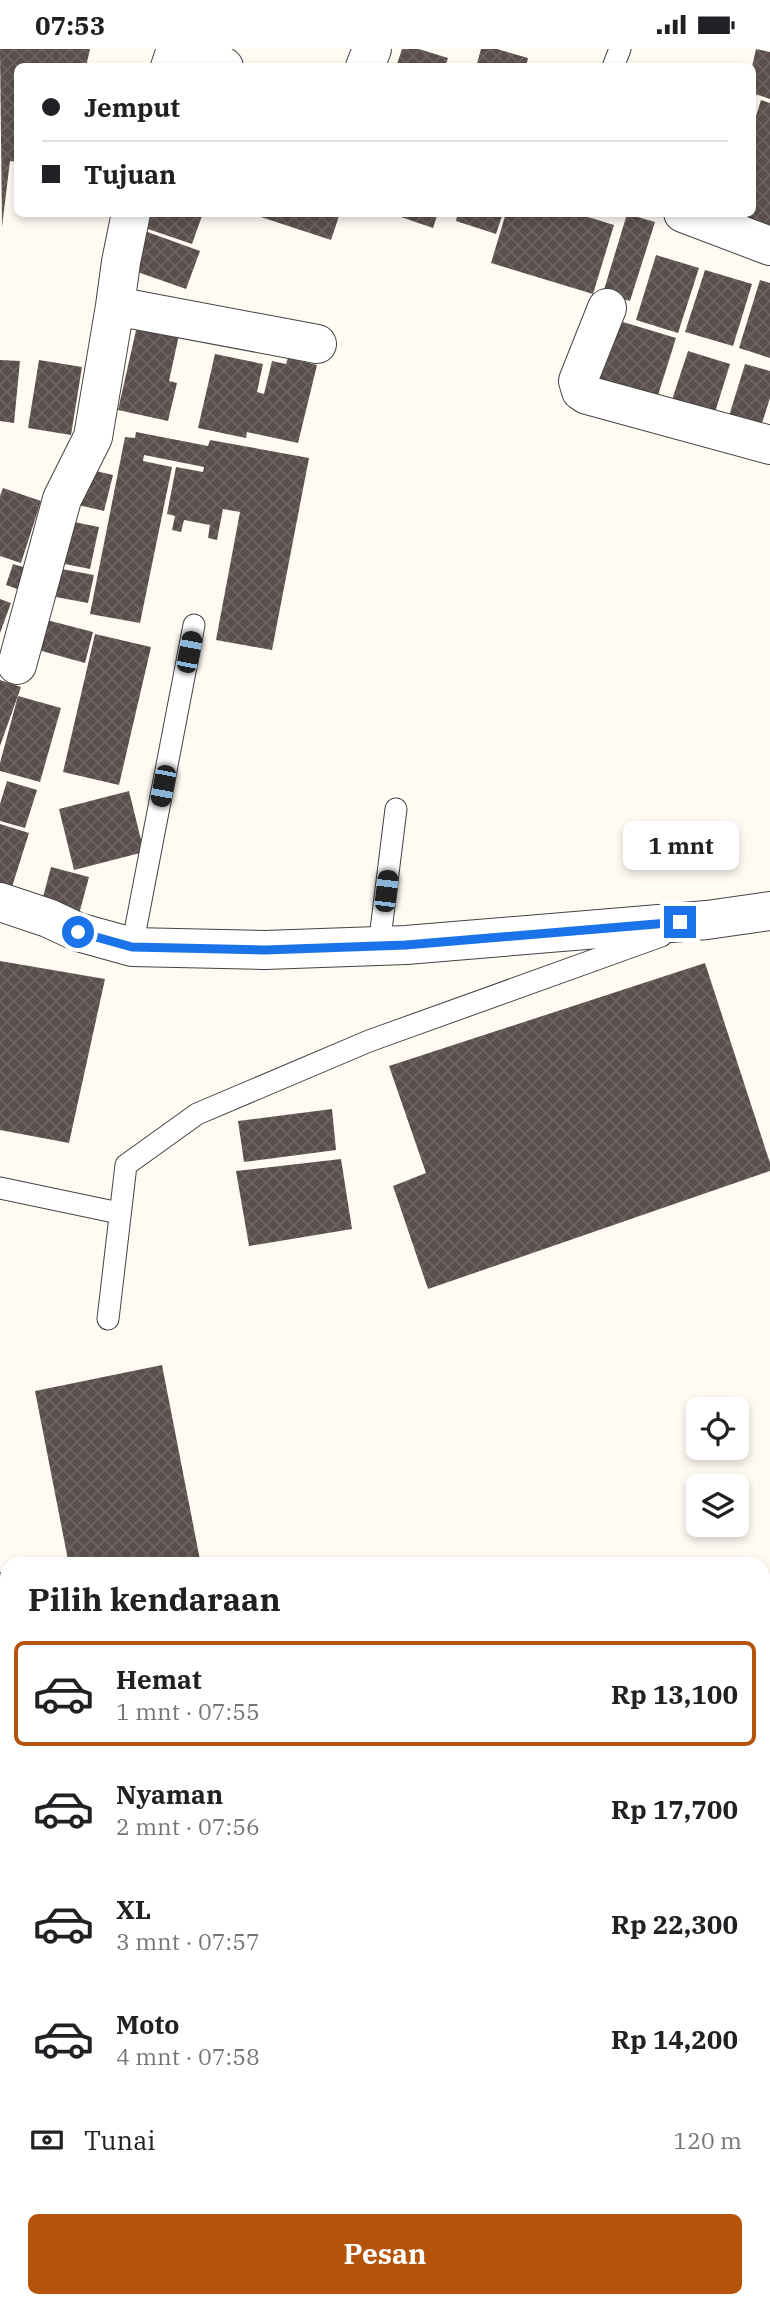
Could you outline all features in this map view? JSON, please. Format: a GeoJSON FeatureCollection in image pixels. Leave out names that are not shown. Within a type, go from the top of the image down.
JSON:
{"type":"FeatureCollection","features":[{"type":"Feature","properties":{"kind":"street"},"geometry":{"type":"LineString","coordinates":[[199,49],[218,63]]}},
{"type":"Feature","properties":{"kind":"street"},"geometry":{"type":"LineString","coordinates":[[18,665],[62,499],[93,437],[130,217]]}},
{"type":"Feature","properties":{"kind":"street"},"geometry":{"type":"LineString","coordinates":[[694,217],[770,246]]}},
{"type":"Feature","properties":{"kind":"street"},"geometry":{"type":"LineString","coordinates":[[115,306],[317,344]]}},
{"type":"Feature","properties":{"kind":"street"},"geometry":{"type":"LineString","coordinates":[[607,308],[578,380],[581,391],[587,395],[770,445]]}},
{"type":"Feature","properties":{"kind":"street"},"geometry":{"type":"LineString","coordinates":[[0,902],[48,918],[78,932],[132,947],[265,950],[379,946],[707,920],[770,911]]}},
{"type":"Feature","properties":{"kind":"lane"},"geometry":{"type":"LineString","coordinates":[[132,947],[194,625]]}},
{"type":"Feature","properties":{"kind":"lane"},"geometry":{"type":"LineString","coordinates":[[379,946],[396,809]]}},
{"type":"Feature","properties":{"kind":"lane"},"geometry":{"type":"LineString","coordinates":[[108,1319],[126,1165],[197,1114],[369,1041],[707,920]]}},
{"type":"Feature","properties":{"kind":"lane"},"geometry":{"type":"LineString","coordinates":[[0,1188],[119,1213]]}},
{"type":"Feature","properties":{"kind":"building"},"geometry":{"type":"Polygon","coordinates":[[[0,49],[90,49],[87,63],[14,63],[14,162],[10,161],[2,227],[0,49]]]}},
{"type":"Feature","properties":{"kind":"building"},"geometry":{"type":"Polygon","coordinates":[[[402,49],[419,49],[448,58],[446,63],[397,63],[402,49]]]}},
{"type":"Feature","properties":{"kind":"building"},"geometry":{"type":"Polygon","coordinates":[[[481,49],[497,49],[528,58],[527,63],[477,63],[481,49]]]}},
{"type":"Feature","properties":{"kind":"building"},"geometry":{"type":"Polygon","coordinates":[[[756,49],[770,52],[770,99],[756,94],[756,63],[753,63],[756,49]]]}},
{"type":"Feature","properties":{"kind":"building"},"geometry":{"type":"Polygon","coordinates":[[[761,100],[770,103],[770,236],[734,217],[756,217],[756,116],[761,100]]]}},
{"type":"Feature","properties":{"kind":"building"},"geometry":{"type":"Polygon","coordinates":[[[149,217],[202,217],[192,244],[145,228],[149,217]]]}},
{"type":"Feature","properties":{"kind":"building"},"geometry":{"type":"Polygon","coordinates":[[[261,217],[339,217],[331,240],[261,217]]]}},
{"type":"Feature","properties":{"kind":"building"},"geometry":{"type":"Polygon","coordinates":[[[401,217],[437,217],[433,228],[401,217]]]}},
{"type":"Feature","properties":{"kind":"building"},"geometry":{"type":"Polygon","coordinates":[[[457,217],[502,217],[496,234],[456,221],[457,217]]]}},
{"type":"Feature","properties":{"kind":"building"},"geometry":{"type":"Polygon","coordinates":[[[505,217],[588,217],[614,225],[593,294],[491,263],[505,217]]]}},
{"type":"Feature","properties":{"kind":"building"},"geometry":{"type":"Polygon","coordinates":[[[626,217],[655,222],[630,301],[603,293],[626,217]]]}},
{"type":"Feature","properties":{"kind":"building"},"geometry":{"type":"Polygon","coordinates":[[[142,230],[200,251],[186,289],[129,269],[142,230]]]}},
{"type":"Feature","properties":{"kind":"building"},"geometry":{"type":"Polygon","coordinates":[[[656,255],[699,268],[678,333],[636,320],[656,255]]]}},
{"type":"Feature","properties":{"kind":"building"},"geometry":{"type":"Polygon","coordinates":[[[705,270],[752,284],[733,346],[685,332],[705,270]]]}},
{"type":"Feature","properties":{"kind":"building"},"geometry":{"type":"Polygon","coordinates":[[[760,280],[770,283],[770,358],[739,348],[760,280]]]}},
{"type":"Feature","properties":{"kind":"building"},"geometry":{"type":"Polygon","coordinates":[[[613,319],[676,338],[654,408],[591,389],[613,319]]]}},
{"type":"Feature","properties":{"kind":"building"},"geometry":{"type":"Polygon","coordinates":[[[137,326],[179,335],[169,381],[177,383],[168,421],[118,410],[137,326]]]}},
{"type":"Feature","properties":{"kind":"building"},"geometry":{"type":"Polygon","coordinates":[[[688,351],[730,364],[712,422],[669,409],[688,351]]]}},
{"type":"Feature","properties":{"kind":"building"},"geometry":{"type":"Polygon","coordinates":[[[215,354],[263,364],[257,392],[264,394],[272,361],[286,364],[288,358],[317,365],[298,443],[247,432],[246,438],[198,428],[215,354]]]}},
{"type":"Feature","properties":{"kind":"building"},"geometry":{"type":"Polygon","coordinates":[[[0,360],[20,361],[14,423],[0,421],[0,360]]]}},
{"type":"Feature","properties":{"kind":"building"},"geometry":{"type":"Polygon","coordinates":[[[39,360],[82,367],[71,435],[28,428],[39,360]]]}},
{"type":"Feature","properties":{"kind":"building"},"geometry":{"type":"Polygon","coordinates":[[[745,364],[770,371],[770,398],[757,439],[725,429],[745,364]]]}},
{"type":"Feature","properties":{"kind":"building"},"geometry":{"type":"Polygon","coordinates":[[[136,432],[208,446],[210,440],[309,458],[272,650],[216,640],[240,512],[223,509],[217,540],[208,538],[210,525],[184,520],[181,532],[172,530],[175,516],[167,514],[176,467],[203,472],[204,467],[144,455],[143,461],[172,467],[140,623],[90,614],[125,437],[135,438],[136,432]]]}},
{"type":"Feature","properties":{"kind":"building"},"geometry":{"type":"Polygon","coordinates":[[[83,468],[113,475],[104,511],[74,504],[83,468]]]}},
{"type":"Feature","properties":{"kind":"building"},"geometry":{"type":"Polygon","coordinates":[[[3,488],[41,501],[21,563],[0,556],[0,496],[3,488]]]}},
{"type":"Feature","properties":{"kind":"building"},"geometry":{"type":"Polygon","coordinates":[[[64,520],[99,527],[90,569],[55,562],[64,520]]]}},
{"type":"Feature","properties":{"kind":"building"},"geometry":{"type":"Polygon","coordinates":[[[13,564],[33,570],[26,592],[6,585],[13,564]]]}},
{"type":"Feature","properties":{"kind":"building"},"geometry":{"type":"Polygon","coordinates":[[[51,567],[94,575],[88,603],[45,595],[51,567]]]}},
{"type":"Feature","properties":{"kind":"building"},"geometry":{"type":"Polygon","coordinates":[[[0,599],[11,603],[0,633],[0,599]]]}},
{"type":"Feature","properties":{"kind":"building"},"geometry":{"type":"Polygon","coordinates":[[[39,618],[93,632],[85,663],[31,648],[39,618]]]}},
{"type":"Feature","properties":{"kind":"building"},"geometry":{"type":"Polygon","coordinates":[[[95,634],[151,647],[119,785],[63,772],[95,634]]]}},
{"type":"Feature","properties":{"kind":"building"},"geometry":{"type":"Polygon","coordinates":[[[0,680],[21,687],[0,746],[0,680]]]}},
{"type":"Feature","properties":{"kind":"building"},"geometry":{"type":"Polygon","coordinates":[[[18,696],[61,708],[40,782],[0,771],[18,696]]]}},
{"type":"Feature","properties":{"kind":"building"},"geometry":{"type":"Polygon","coordinates":[[[7,781],[37,790],[25,828],[0,821],[0,804],[7,781]]]}},
{"type":"Feature","properties":{"kind":"building"},"geometry":{"type":"Polygon","coordinates":[[[129,791],[144,852],[74,870],[59,809],[129,791]]]}},
{"type":"Feature","properties":{"kind":"building"},"geometry":{"type":"Polygon","coordinates":[[[0,824],[29,833],[11,890],[0,887],[0,824]]]}},
{"type":"Feature","properties":{"kind":"building"},"geometry":{"type":"Polygon","coordinates":[[[51,867],[89,877],[78,918],[40,908],[51,867]]]}},
{"type":"Feature","properties":{"kind":"building"},"geometry":{"type":"Polygon","coordinates":[[[0,961],[105,979],[69,1143],[0,1130],[0,961]]]}},
{"type":"Feature","properties":{"kind":"building"},"geometry":{"type":"Polygon","coordinates":[[[705,963],[770,1163],[770,1171],[428,1289],[393,1186],[426,1173],[389,1066],[705,963]]]}},
{"type":"Feature","properties":{"kind":"building"},"geometry":{"type":"Polygon","coordinates":[[[332,1109],[336,1150],[244,1162],[238,1121],[332,1109]]]}},
{"type":"Feature","properties":{"kind":"building"},"geometry":{"type":"Polygon","coordinates":[[[341,1159],[352,1229],[249,1246],[236,1171],[341,1159]]]}},
{"type":"Feature","properties":{"kind":"building"},"geometry":{"type":"Polygon","coordinates":[[[162,1365],[199,1557],[67,1557],[35,1391],[162,1365]]]}},
{"type":"Feature","properties":{"kind":"route"},"geometry":{"type":"LineString","coordinates":[[78,932],[132,947],[265,950],[406,945],[680,922]]}}]}
